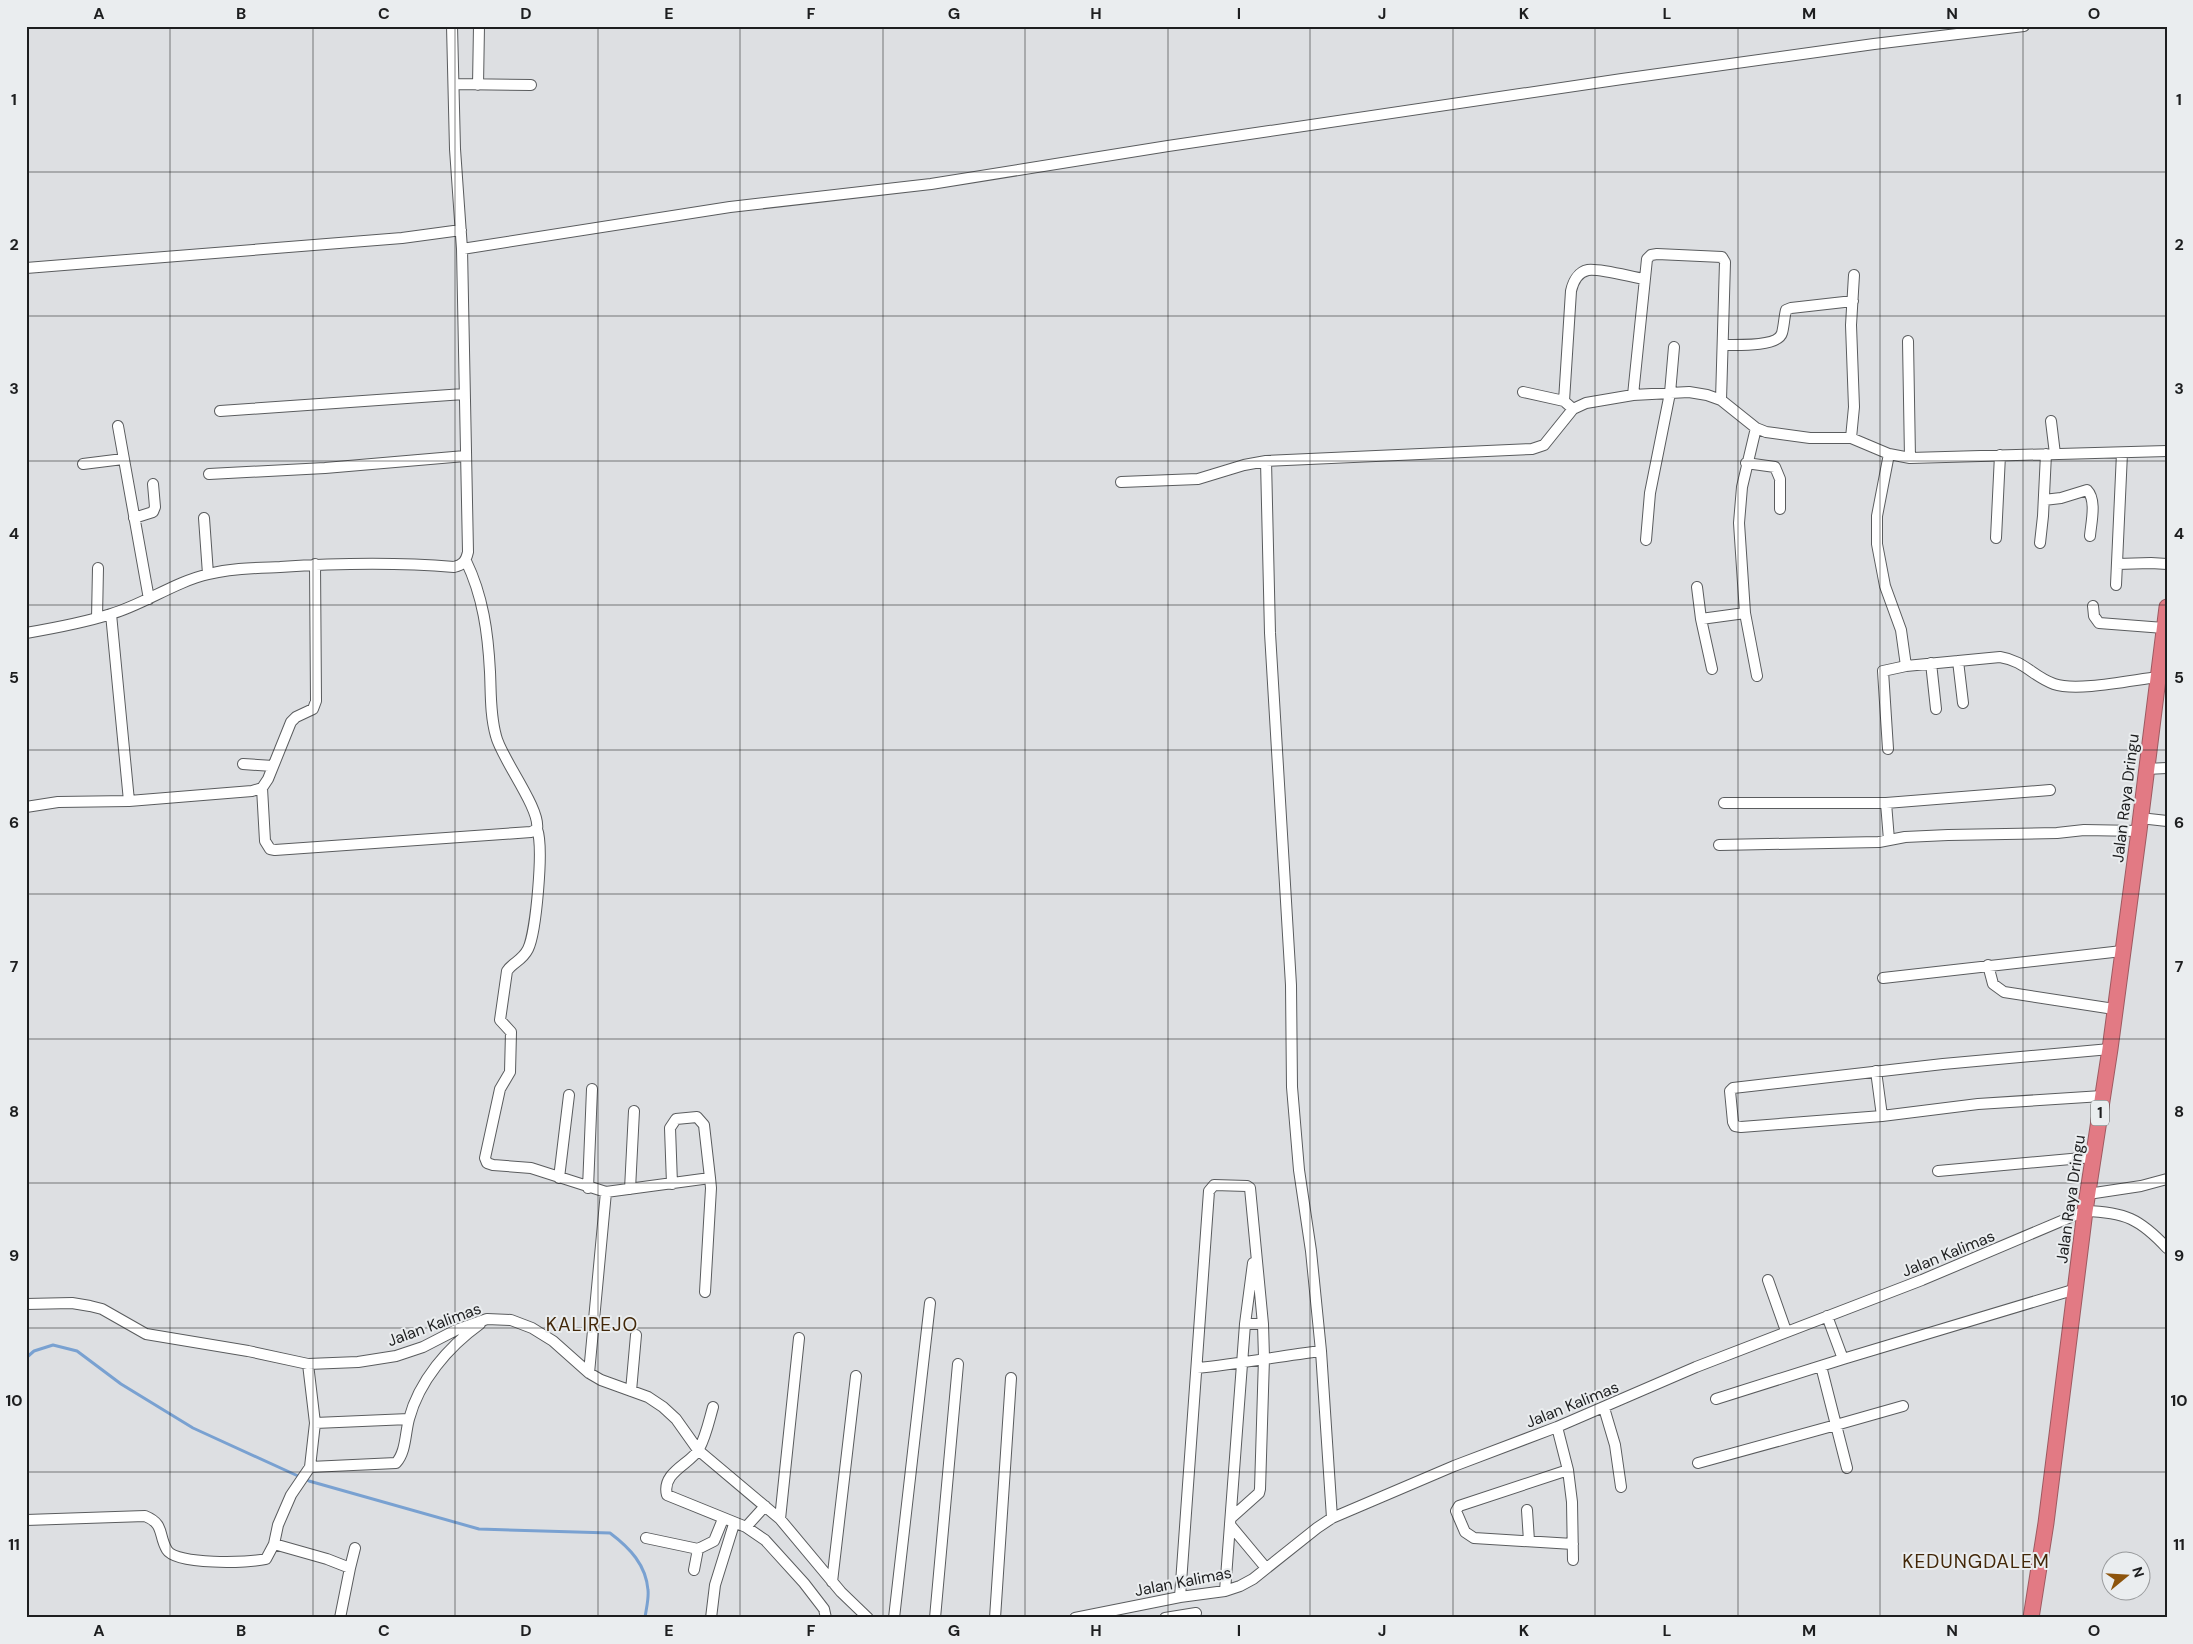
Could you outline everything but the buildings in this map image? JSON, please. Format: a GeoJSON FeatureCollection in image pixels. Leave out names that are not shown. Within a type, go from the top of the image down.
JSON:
{"type":"FeatureCollection","features":[{"type":"Feature","properties":{"kind":"highway","name":"Jalan Raya Dringu"},"geometry":{"type":"LineString","coordinates":[[2031,1618],[2046,1523],[2085,1210],[2110,1049],[2158,677],[2164,644],[2167,607]]}},
{"type":"Feature","properties":{"kind":"street"},"geometry":{"type":"LineString","coordinates":[[452,26],[455,149],[462,250],[468,552],[466,561],[472,574],[486,620],[492,718],[496,738],[525,793],[537,822],[541,847],[534,934],[521,960],[510,966],[507,971],[500,1020],[511,1032],[510,1072],[500,1089],[485,1158],[487,1163],[493,1165],[531,1168],[588,1188],[606,1192],[710,1178]]}},
{"type":"Feature","properties":{"kind":"street"},"geometry":{"type":"LineString","coordinates":[[478,85],[479,26]]}},
{"type":"Feature","properties":{"kind":"street"},"geometry":{"type":"LineString","coordinates":[[462,250],[730,207],[931,184],[1198,141],[1622,79],[1864,45],[2024,26]]}},
{"type":"Feature","properties":{"kind":"street"},"geometry":{"type":"LineString","coordinates":[[454,84],[531,85]]}},
{"type":"Feature","properties":{"kind":"street"},"geometry":{"type":"LineString","coordinates":[[26,268],[402,238],[460,230]]}},
{"type":"Feature","properties":{"kind":"street"},"geometry":{"type":"LineString","coordinates":[[1633,395],[1647,259],[1651,255],[1724,258],[1721,400]]}},
{"type":"Feature","properties":{"kind":"street"},"geometry":{"type":"LineString","coordinates":[[1121,482],[1198,479],[1244,465],[1266,461],[1523,451],[1547,443],[1568,405],[1571,291],[1574,281],[1581,274],[1591,270],[1644,279]]}},
{"type":"Feature","properties":{"kind":"street"},"geometry":{"type":"LineString","coordinates":[[1851,438],[1854,407],[1851,361],[1854,275]]}},
{"type":"Feature","properties":{"kind":"street"},"geometry":{"type":"LineString","coordinates":[[1723,345],[1769,343],[1777,340],[1782,333],[1786,310],[1791,308],[1852,301]]}},
{"type":"Feature","properties":{"kind":"street"},"geometry":{"type":"LineString","coordinates":[[1908,341],[1910,458]]}},
{"type":"Feature","properties":{"kind":"street"},"geometry":{"type":"LineString","coordinates":[[1646,540],[1650,493],[1670,393],[1674,347]]}},
{"type":"Feature","properties":{"kind":"street"},"geometry":{"type":"LineString","coordinates":[[1523,392],[1568,405],[1633,395],[1689,392],[1707,395],[1721,400],[1756,428],[1766,432],[1810,438],[1851,438],[1890,454],[1910,458],[2167,452]]}},
{"type":"Feature","properties":{"kind":"street"},"geometry":{"type":"LineString","coordinates":[[220,411],[464,394]]}},
{"type":"Feature","properties":{"kind":"street"},"geometry":{"type":"LineString","coordinates":[[2040,543],[2050,454],[2051,421]]}},
{"type":"Feature","properties":{"kind":"street"},"geometry":{"type":"LineString","coordinates":[[118,426],[149,599]]}},
{"type":"Feature","properties":{"kind":"street"},"geometry":{"type":"LineString","coordinates":[[1756,428],[1746,463],[1739,523],[1745,613],[1757,676]]}},
{"type":"Feature","properties":{"kind":"street"},"geometry":{"type":"LineString","coordinates":[[2116,584],[2122,453]]}},
{"type":"Feature","properties":{"kind":"street"},"geometry":{"type":"LineString","coordinates":[[1890,454],[1877,516],[1877,544],[1884,586],[1901,630],[1906,666]]}},
{"type":"Feature","properties":{"kind":"street"},"geometry":{"type":"LineString","coordinates":[[1996,538],[2000,455]]}},
{"type":"Feature","properties":{"kind":"street"},"geometry":{"type":"LineString","coordinates":[[209,474],[325,468],[465,456]]}},
{"type":"Feature","properties":{"kind":"street"},"geometry":{"type":"LineString","coordinates":[[83,464],[123,459]]}},
{"type":"Feature","properties":{"kind":"street"},"geometry":{"type":"LineString","coordinates":[[1266,461],[1270,633],[1291,985],[1292,1087],[1299,1170],[1311,1251],[1321,1351],[1332,1518]]}},
{"type":"Feature","properties":{"kind":"street"},"geometry":{"type":"LineString","coordinates":[[1746,463],[1775,467],[1780,479],[1780,509]]}},
{"type":"Feature","properties":{"kind":"street"},"geometry":{"type":"LineString","coordinates":[[134,518],[153,512],[155,507],[153,484]]}},
{"type":"Feature","properties":{"kind":"street"},"geometry":{"type":"LineString","coordinates":[[2044,500],[2061,498],[2087,490],[2091,494],[2092,500],[2090,536]]}},
{"type":"Feature","properties":{"kind":"street"},"geometry":{"type":"LineString","coordinates":[[204,518],[208,574]]}},
{"type":"Feature","properties":{"kind":"street"},"geometry":{"type":"LineString","coordinates":[[26,633],[62,627],[111,614],[149,599],[177,584],[208,574],[229,570],[315,564],[404,563],[454,567],[460,566],[466,561]]}},
{"type":"Feature","properties":{"kind":"street"},"geometry":{"type":"LineString","coordinates":[[315,564],[316,701],[313,709],[296,717],[292,722],[262,788],[265,841],[270,849],[348,846],[424,838],[530,832],[537,829]]}},
{"type":"Feature","properties":{"kind":"street"},"geometry":{"type":"LineString","coordinates":[[2117,564],[2167,564]]}},
{"type":"Feature","properties":{"kind":"street"},"geometry":{"type":"LineString","coordinates":[[96,618],[98,568]]}},
{"type":"Feature","properties":{"kind":"street"},"geometry":{"type":"LineString","coordinates":[[1697,587],[1700,619],[1712,669]]}},
{"type":"Feature","properties":{"kind":"street"},"geometry":{"type":"LineString","coordinates":[[2093,606],[2094,616],[2099,623],[2164,628]]}},
{"type":"Feature","properties":{"kind":"street"},"geometry":{"type":"LineString","coordinates":[[1700,619],[1745,613]]}},
{"type":"Feature","properties":{"kind":"street"},"geometry":{"type":"LineString","coordinates":[[111,614],[129,801]]}},
{"type":"Feature","properties":{"kind":"street"},"geometry":{"type":"LineString","coordinates":[[1888,750],[1883,671],[1931,663],[2000,657],[2013,659],[2042,678],[2056,684],[2081,686],[2158,677]]}},
{"type":"Feature","properties":{"kind":"street"},"geometry":{"type":"LineString","coordinates":[[1958,661],[1963,703]]}},
{"type":"Feature","properties":{"kind":"street"},"geometry":{"type":"LineString","coordinates":[[1931,663],[1936,709]]}},
{"type":"Feature","properties":{"kind":"street"},"geometry":{"type":"LineString","coordinates":[[243,764],[273,766]]}},
{"type":"Feature","properties":{"kind":"street"},"geometry":{"type":"LineString","coordinates":[[2146,768],[2167,768]]}},
{"type":"Feature","properties":{"kind":"street"},"geometry":{"type":"LineString","coordinates":[[26,807],[58,802],[129,801],[252,791],[262,788]]}},
{"type":"Feature","properties":{"kind":"street"},"geometry":{"type":"LineString","coordinates":[[1724,803],[1886,802],[2050,790]]}},
{"type":"Feature","properties":{"kind":"street"},"geometry":{"type":"LineString","coordinates":[[1886,802],[1889,840]]}},
{"type":"Feature","properties":{"kind":"street"},"geometry":{"type":"LineString","coordinates":[[1719,845],[1889,840],[1948,835],[2057,833],[2167,821]]}},
{"type":"Feature","properties":{"kind":"street"},"geometry":{"type":"LineString","coordinates":[[1883,978],[2122,951]]}},
{"type":"Feature","properties":{"kind":"street"},"geometry":{"type":"LineString","coordinates":[[1988,965],[1993,984],[2004,992],[2114,1009]]}},
{"type":"Feature","properties":{"kind":"street"},"geometry":{"type":"LineString","coordinates":[[2102,1096],[1978,1104],[1882,1116],[1741,1127],[1735,1126],[1732,1122],[1730,1091],[1733,1088],[1876,1072],[2110,1049]]}},
{"type":"Feature","properties":{"kind":"street"},"geometry":{"type":"LineString","coordinates":[[1876,1072],[1882,1116]]}},
{"type":"Feature","properties":{"kind":"street"},"geometry":{"type":"LineString","coordinates":[[588,1188],[592,1090]]}},
{"type":"Feature","properties":{"kind":"street"},"geometry":{"type":"LineString","coordinates":[[559,1178],[569,1095]]}},
{"type":"Feature","properties":{"kind":"street"},"geometry":{"type":"LineString","coordinates":[[630,1189],[634,1111]]}},
{"type":"Feature","properties":{"kind":"street"},"geometry":{"type":"LineString","coordinates":[[672,1184],[670,1128],[676,1119],[697,1117],[704,1125],[711,1188],[704,1292]]}},
{"type":"Feature","properties":{"kind":"street"},"geometry":{"type":"LineString","coordinates":[[1938,1171],[2093,1157]]}},
{"type":"Feature","properties":{"kind":"street"},"geometry":{"type":"LineString","coordinates":[[2088,1194],[2141,1186],[2167,1178]]}},
{"type":"Feature","properties":{"kind":"street"},"geometry":{"type":"LineString","coordinates":[[1180,1597],[1209,1191],[1214,1184],[1247,1186],[1250,1188],[1263,1324],[1264,1358],[1260,1489],[1259,1493],[1231,1522]]}},
{"type":"Feature","properties":{"kind":"street"},"geometry":{"type":"LineString","coordinates":[[589,1373],[606,1192]]}},
{"type":"Feature","properties":{"kind":"street"},"geometry":{"type":"LineString","coordinates":[[2085,1210],[2106,1211],[2128,1216],[2150,1230],[2167,1248]]}},
{"type":"Feature","properties":{"kind":"street","name":"Jalan Kalimas"},"geometry":{"type":"LineString","coordinates":[[1075,1618],[1180,1597],[1196,1607],[1225,1591],[1253,1579],[1332,1518],[1454,1466],[1604,1408],[1696,1367],[1922,1280],[2085,1210]]}},
{"type":"Feature","properties":{"kind":"street"},"geometry":{"type":"LineString","coordinates":[[1225,1591],[1245,1324],[1256,1248]]}},
{"type":"Feature","properties":{"kind":"street"},"geometry":{"type":"LineString","coordinates":[[1768,1280],[1786,1331]]}},
{"type":"Feature","properties":{"kind":"street"},"geometry":{"type":"LineString","coordinates":[[1716,1399],[2076,1289]]}},
{"type":"Feature","properties":{"kind":"street","name":"Jalan Kalimas"},"geometry":{"type":"LineString","coordinates":[[26,1304],[72,1303],[90,1306],[108,1312],[146,1334],[248,1350],[308,1364],[358,1362],[396,1356],[424,1347],[456,1330],[487,1319],[511,1320],[532,1328],[553,1341],[589,1373],[601,1380],[648,1397],[663,1407],[676,1419],[694,1455],[780,1519],[832,1582],[868,1618]]}},
{"type":"Feature","properties":{"kind":"street"},"geometry":{"type":"LineString","coordinates":[[894,1618],[930,1303]]}},
{"type":"Feature","properties":{"kind":"street"},"geometry":{"type":"LineString","coordinates":[[1827,1316],[1843,1359]]}},
{"type":"Feature","properties":{"kind":"street"},"geometry":{"type":"LineString","coordinates":[[309,1469],[396,1463],[402,1455],[409,1419],[428,1375],[453,1347],[487,1319]]}},
{"type":"Feature","properties":{"kind":"street"},"geometry":{"type":"LineString","coordinates":[[1245,1324],[1263,1324]]}},
{"type":"Feature","properties":{"kind":"street"},"geometry":{"type":"LineString","coordinates":[[631,1391],[636,1335]]}},
{"type":"Feature","properties":{"kind":"street"},"geometry":{"type":"LineString","coordinates":[[780,1519],[799,1338]]}},
{"type":"Feature","properties":{"kind":"street"},"geometry":{"type":"LineString","coordinates":[[1197,1368],[1321,1351]]}},
{"type":"Feature","properties":{"kind":"street"},"geometry":{"type":"LineString","coordinates":[[26,1520],[145,1516],[153,1520],[158,1526],[166,1550],[175,1556],[200,1561],[242,1563],[266,1559],[274,1544],[278,1525],[291,1495],[309,1469],[315,1423],[308,1364]]}},
{"type":"Feature","properties":{"kind":"street"},"geometry":{"type":"LineString","coordinates":[[935,1618],[958,1364]]}},
{"type":"Feature","properties":{"kind":"street"},"geometry":{"type":"LineString","coordinates":[[1821,1366],[1847,1468]]}},
{"type":"Feature","properties":{"kind":"street"},"geometry":{"type":"LineString","coordinates":[[832,1582],[856,1376]]}},
{"type":"Feature","properties":{"kind":"street"},"geometry":{"type":"LineString","coordinates":[[995,1618],[1011,1378]]}},
{"type":"Feature","properties":{"kind":"street"},"geometry":{"type":"LineString","coordinates":[[1698,1463],[1903,1406]]}},
{"type":"Feature","properties":{"kind":"street"},"geometry":{"type":"LineString","coordinates":[[712,1407],[694,1455],[671,1477],[666,1490],[667,1495],[734,1524],[746,1527],[765,1540],[824,1608],[826,1618]]}},
{"type":"Feature","properties":{"kind":"street"},"geometry":{"type":"LineString","coordinates":[[1604,1408],[1615,1445],[1621,1487]]}},
{"type":"Feature","properties":{"kind":"street"},"geometry":{"type":"LineString","coordinates":[[315,1423],[409,1419]]}},
{"type":"Feature","properties":{"kind":"street"},"geometry":{"type":"LineString","coordinates":[[1557,1426],[1568,1470],[1572,1502],[1574,1560]]}},
{"type":"Feature","properties":{"kind":"street"},"geometry":{"type":"LineString","coordinates":[[1568,1470],[1457,1508],[1457,1514],[1468,1536],[1474,1538],[1573,1544]]}},
{"type":"Feature","properties":{"kind":"street"},"geometry":{"type":"LineString","coordinates":[[746,1527],[763,1507]]}},
{"type":"Feature","properties":{"kind":"street"},"geometry":{"type":"LineString","coordinates":[[1527,1510],[1528,1541]]}},
{"type":"Feature","properties":{"kind":"street"},"geometry":{"type":"LineString","coordinates":[[646,1538],[698,1549],[714,1541],[723,1519]]}},
{"type":"Feature","properties":{"kind":"street"},"geometry":{"type":"LineString","coordinates":[[1231,1522],[1266,1568]]}},
{"type":"Feature","properties":{"kind":"street"},"geometry":{"type":"LineString","coordinates":[[711,1618],[715,1585],[734,1524]]}},
{"type":"Feature","properties":{"kind":"street"},"geometry":{"type":"LineString","coordinates":[[274,1544],[307,1555],[327,1559],[350,1568]]}},
{"type":"Feature","properties":{"kind":"street"},"geometry":{"type":"LineString","coordinates":[[340,1618],[355,1548]]}},
{"type":"Feature","properties":{"kind":"street"},"geometry":{"type":"LineString","coordinates":[[694,1570],[698,1549]]}},
{"type":"Feature","properties":{"kind":"street"},"geometry":{"type":"LineString","coordinates":[[1165,1618],[1196,1607]]}},
{"type":"Feature","properties":{"kind":"waterway"},"geometry":{"type":"LineString","coordinates":[[26,1358],[34,1351],[53,1345],[77,1351],[121,1384],[193,1428],[309,1481],[479,1529],[610,1533],[636,1558],[644,1573],[648,1593],[645,1618]]}},
{"type":"Feature","properties":{"kind":"district","name":"KALIREJO"},"geometry":{"type":"Point","coordinates":[592,1324]}},
{"type":"Feature","properties":{"kind":"district","name":"KEDUNGDALEM"},"geometry":{"type":"Point","coordinates":[1976,1561]}}]}
